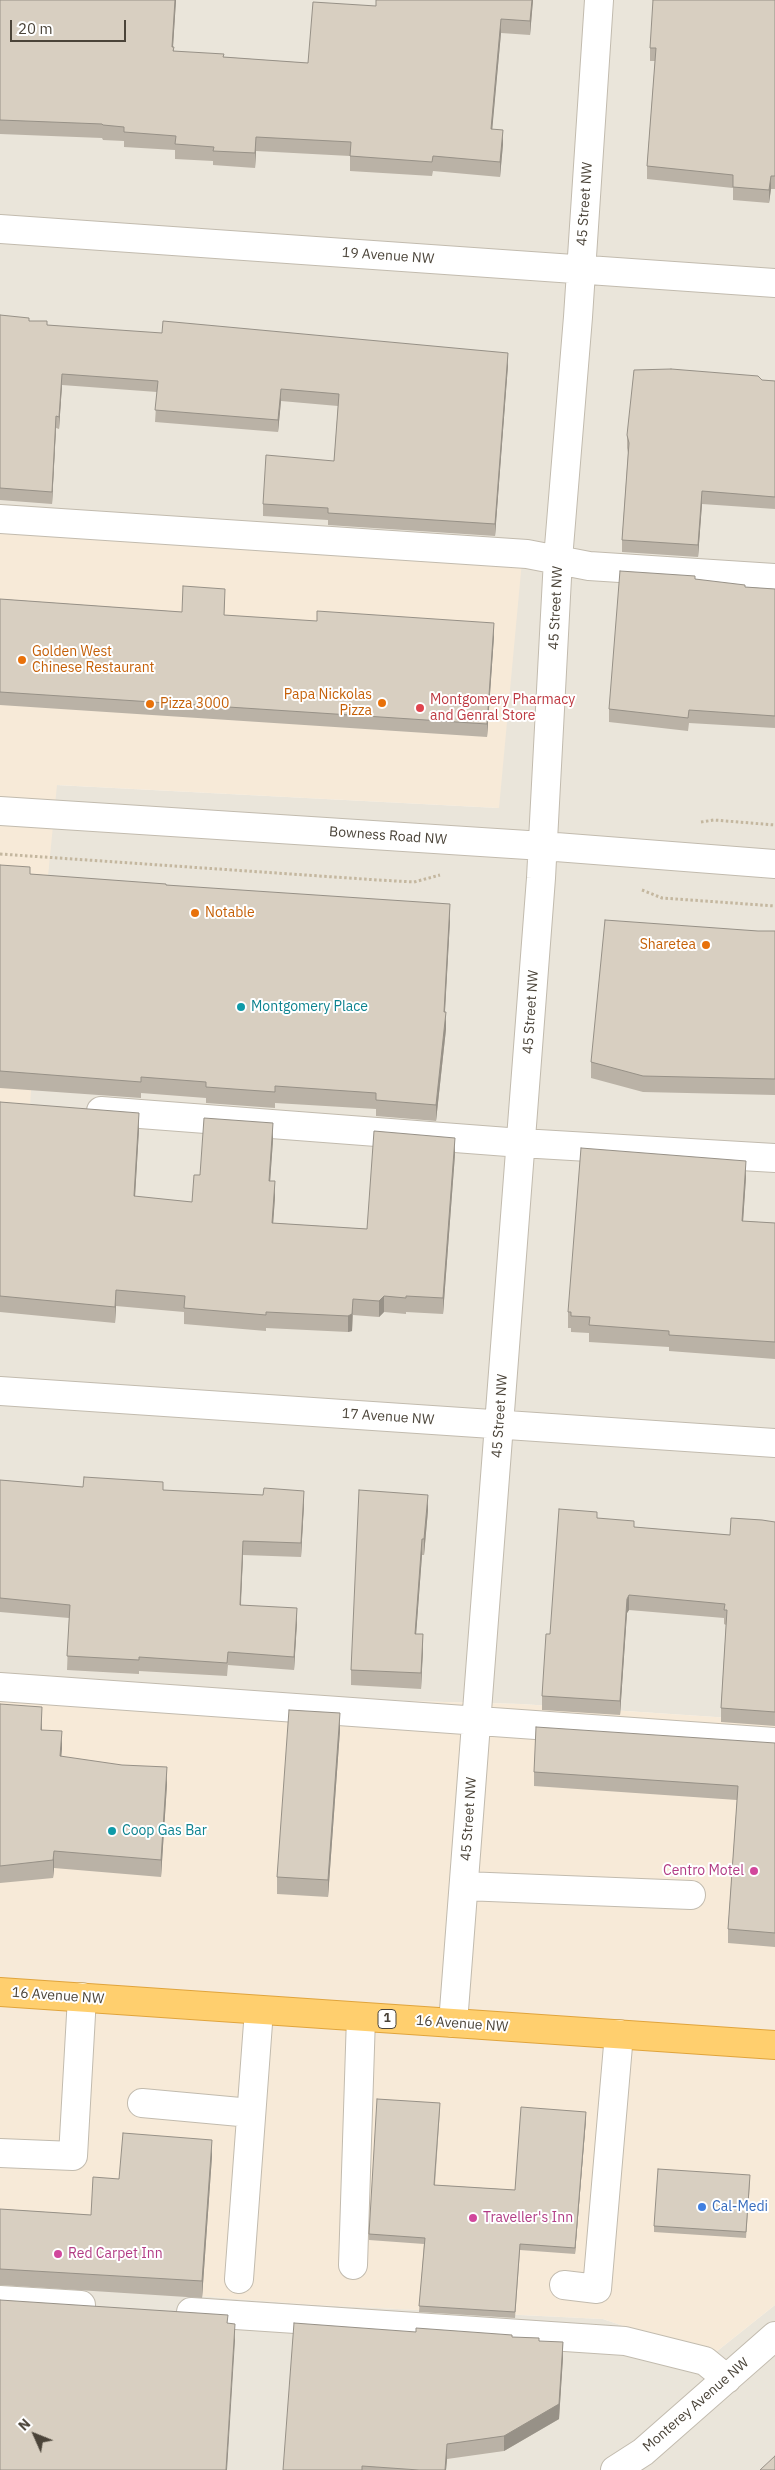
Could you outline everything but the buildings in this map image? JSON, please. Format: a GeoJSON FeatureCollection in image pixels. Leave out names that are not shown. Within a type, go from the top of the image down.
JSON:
{"type":"FeatureCollection","features":[{"type":"Feature","properties":{"kind":"highway","name":"16 Avenue NW"},"geometry":{"type":"LineString","coordinates":[[0,1992],[775,2044]]}},
{"type":"Feature","properties":{"kind":"street","name":"45 Street NW"},"geometry":{"type":"LineString","coordinates":[[453,2023],[543,846],[558,559],[581,270],[599,0]]}},
{"type":"Feature","properties":{"kind":"street","name":"19 Avenue NW"},"geometry":{"type":"LineString","coordinates":[[0,229],[775,283]]}},
{"type":"Feature","properties":{"kind":"street"},"geometry":{"type":"LineString","coordinates":[[0,519],[526,554],[589,566],[775,578]]}},
{"type":"Feature","properties":{"kind":"street","name":"Bowness Road NW"},"geometry":{"type":"LineString","coordinates":[[0,811],[543,846],[775,864]]}},
{"type":"Feature","properties":{"kind":"street"},"geometry":{"type":"LineString","coordinates":[[80,1110],[521,1143],[775,1158]]}},
{"type":"Feature","properties":{"kind":"street","name":"17 Avenue NW"},"geometry":{"type":"LineString","coordinates":[[0,1392],[775,1443]]}},
{"type":"Feature","properties":{"kind":"street"},"geometry":{"type":"LineString","coordinates":[[0,1687],[775,1742]]}},
{"type":"Feature","properties":{"kind":"street"},"geometry":{"type":"LineString","coordinates":[[464,1886],[692,1895]]}},
{"type":"Feature","properties":{"kind":"street"},"geometry":{"type":"LineString","coordinates":[[0,2153],[73,2156],[82,1997]]}},
{"type":"Feature","properties":{"kind":"street"},"geometry":{"type":"LineString","coordinates":[[239,2279],[258,2010]]}},
{"type":"Feature","properties":{"kind":"street"},"geometry":{"type":"LineString","coordinates":[[354,2265],[361,2017]]}},
{"type":"Feature","properties":{"kind":"street"},"geometry":{"type":"LineString","coordinates":[[564,2285],[597,2289],[615,2102],[619,2034]]}},
{"type":"Feature","properties":{"kind":"street"},"geometry":{"type":"LineString","coordinates":[[142,2103],[250,2113]]}},
{"type":"Feature","properties":{"kind":"street"},"geometry":{"type":"LineString","coordinates":[[0,2300],[109,2307]]}},
{"type":"Feature","properties":{"kind":"street"},"geometry":{"type":"LineString","coordinates":[[169,2311],[625,2341],[705,2361],[727,2379]]}},
{"type":"Feature","properties":{"kind":"street","name":"Monterey Avenue NW"},"geometry":{"type":"LineString","coordinates":[[615,2470],[643,2452],[775,2336]]}},
{"type":"Feature","properties":{"kind":"path"},"geometry":{"type":"LineString","coordinates":[[0,854],[414,882],[447,873]]}},
{"type":"Feature","properties":{"kind":"path"},"geometry":{"type":"LineString","coordinates":[[638,889],[662,898],[775,906]]}},
{"type":"Feature","properties":{"kind":"shaded area"},"geometry":{"type":"Polygon","coordinates":[[[0,0],[775,0],[775,1721],[521,1704],[63,1692],[0,1688],[0,1103],[41,947],[56,785],[499,808],[0,531],[0,0]]]}},
{"type":"Feature","properties":{"kind":"shaded area"},"geometry":{"type":"Polygon","coordinates":[[[0,531],[522,561],[499,808],[57,785],[41,947],[30,1106],[0,1103],[0,531]]]}},
{"type":"Feature","properties":{"kind":"shaded area"},"geometry":{"type":"Polygon","coordinates":[[[0,1688],[63,1692],[521,1704],[775,1721],[775,2305],[711,2356],[603,2319],[315,2305],[0,2281],[0,1688]]]}},
{"type":"Feature","properties":{"kind":"shaded area"},"geometry":{"type":"Polygon","coordinates":[[[0,2281],[315,2305],[603,2319],[711,2356],[775,2305],[775,2470],[0,2470],[0,2281]]]}},
{"type":"Feature","properties":{"kind":"place","name":"Golden West Chinese Restaurant"},"geometry":{"type":"Point","coordinates":[22,660]}},
{"type":"Feature","properties":{"kind":"place","name":"Papa Nickolas Pizza"},"geometry":{"type":"Point","coordinates":[382,703]}},
{"type":"Feature","properties":{"kind":"place","name":"Pizza 3000"},"geometry":{"type":"Point","coordinates":[150,704]}},
{"type":"Feature","properties":{"kind":"place","name":"Montgomery Pharmacy and Genral Store"},"geometry":{"type":"Point","coordinates":[420,708]}},
{"type":"Feature","properties":{"kind":"place","name":"Notable"},"geometry":{"type":"Point","coordinates":[195,913]}},
{"type":"Feature","properties":{"kind":"place","name":"Sharetea"},"geometry":{"type":"Point","coordinates":[706,945]}},
{"type":"Feature","properties":{"kind":"place","name":"Montgomery Place"},"geometry":{"type":"Point","coordinates":[241,1007]}},
{"type":"Feature","properties":{"kind":"place","name":"Coop Gas Bar"},"geometry":{"type":"Point","coordinates":[112,1831]}},
{"type":"Feature","properties":{"kind":"place","name":"Centro Motel"},"geometry":{"type":"Point","coordinates":[754,1871]}},
{"type":"Feature","properties":{"kind":"place","name":"Cal-Medi"},"geometry":{"type":"Point","coordinates":[702,2207]}},
{"type":"Feature","properties":{"kind":"place","name":"Traveller's Inn"},"geometry":{"type":"Point","coordinates":[473,2218]}},
{"type":"Feature","properties":{"kind":"place","name":"Red Carpet Inn"},"geometry":{"type":"Point","coordinates":[58,2254]}}]}
